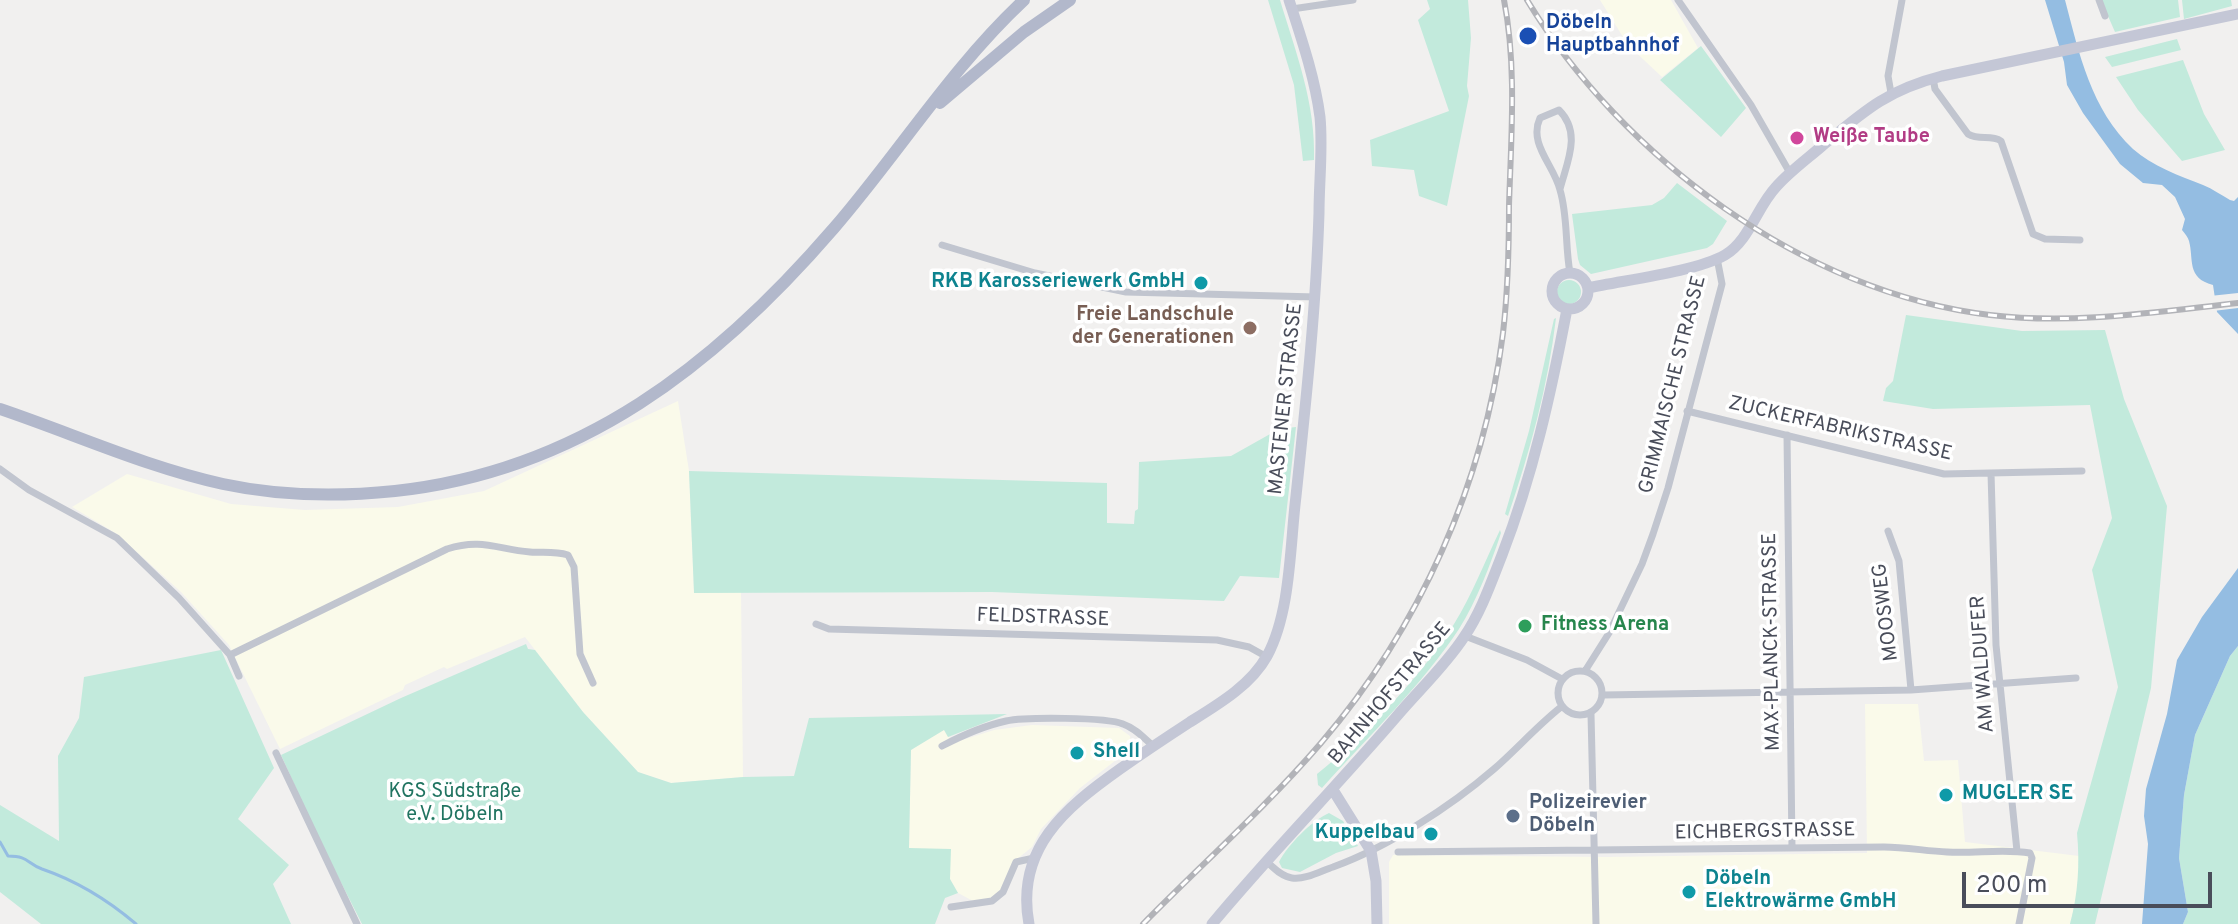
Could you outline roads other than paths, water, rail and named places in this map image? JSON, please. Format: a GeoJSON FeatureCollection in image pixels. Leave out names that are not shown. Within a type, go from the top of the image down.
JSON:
{"type":"FeatureCollection","features":[{"type":"Feature","properties":{"kind":"main road"},"geometry":{"type":"LineString","coordinates":[[1005,17],[1014,0]]}},
{"type":"Feature","properties":{"kind":"main road"},"geometry":{"type":"LineString","coordinates":[[0,409],[165,469],[252,489],[295,494],[372,494],[459,481],[511,467],[616,420],[721,343],[810,255],[1005,17],[1024,0]]}},
{"type":"Feature","properties":{"kind":"main road"},"geometry":{"type":"LineString","coordinates":[[928,112],[1024,32],[1070,0]]}},
{"type":"Feature","properties":{"kind":"main road","name":"MASTENER STRASSE"},"geometry":{"type":"LineString","coordinates":[[1029,924],[1027,886],[1034,858],[1045,836],[1066,811],[1153,746],[1237,690],[1267,657],[1278,629],[1285,594],[1316,297],[1320,117],[1290,4]]}},
{"type":"Feature","properties":{"kind":"main road","name":"GRIMMAISCHE STRASSE"},"geometry":{"type":"LineString","coordinates":[[1717,258],[1733,249],[1768,197],[1790,173],[1863,112],[1891,93],[1933,78],[2238,14]]}},
{"type":"Feature","properties":{"kind":"main road"},"geometry":{"type":"LineString","coordinates":[[1588,288],[1717,258]]}},
{"type":"Feature","properties":{"kind":"main road"},"geometry":{"type":"LineString","coordinates":[[1570,273],[1584,279],[1588,288],[1582,305],[1567,309],[1555,301],[1552,289],[1557,278],[1570,273]]}},
{"type":"Feature","properties":{"kind":"main road","name":"BAHNHOFSTRASSE"},"geometry":{"type":"LineString","coordinates":[[1212,924],[1333,790],[1465,636],[1488,591],[1521,506],[1547,411],[1567,309]]}},
{"type":"Feature","properties":{"kind":"main road"},"geometry":{"type":"LineString","coordinates":[[1333,790],[1371,851],[1376,881],[1377,924]]}},
{"type":"Feature","properties":{"kind":"street"},"geometry":{"type":"LineString","coordinates":[[1290,4],[1353,0]]}},
{"type":"Feature","properties":{"kind":"street"},"geometry":{"type":"LineString","coordinates":[[1678,0],[1751,105],[1790,173]]}},
{"type":"Feature","properties":{"kind":"street"},"geometry":{"type":"LineString","coordinates":[[1891,93],[1888,76],[1902,0]]}},
{"type":"Feature","properties":{"kind":"street"},"geometry":{"type":"LineString","coordinates":[[2099,0],[2105,16]]}},
{"type":"Feature","properties":{"kind":"street"},"geometry":{"type":"LineString","coordinates":[[1933,78],[1935,89],[1968,134],[2001,141],[2033,234],[2045,239],[2080,240]]}},
{"type":"Feature","properties":{"kind":"street"},"geometry":{"type":"LineString","coordinates":[[1560,189],[1573,140],[1559,110],[1540,118],[1535,128],[1536,139],[1560,189],[1570,273]]}},
{"type":"Feature","properties":{"kind":"street"},"geometry":{"type":"LineString","coordinates":[[942,245],[1035,273],[1126,292],[1316,297]]}},
{"type":"Feature","properties":{"kind":"street","name":"GRIMMAISCHE STRASSE"},"geometry":{"type":"LineString","coordinates":[[1585,671],[1609,633],[1642,564],[1668,488],[1722,284],[1717,258]]}},
{"type":"Feature","properties":{"kind":"street","name":"ZUCKERFABRIKSTRASSE"},"geometry":{"type":"LineString","coordinates":[[1687,411],[1944,474],[2082,471]]}},
{"type":"Feature","properties":{"kind":"street","name":"MAX-PLANCK-STRASSE"},"geometry":{"type":"LineString","coordinates":[[1787,435],[1792,848]]}},
{"type":"Feature","properties":{"kind":"street"},"geometry":{"type":"LineString","coordinates":[[0,469],[29,490],[117,538],[179,598],[230,655],[239,676]]}},
{"type":"Feature","properties":{"kind":"street","name":"AM WALDUFER"},"geometry":{"type":"LineString","coordinates":[[1991,473],[1996,645],[2017,851]]}},
{"type":"Feature","properties":{"kind":"street","name":"MOOSWEG"},"geometry":{"type":"LineString","coordinates":[[1888,531],[1899,561],[1911,690]]}},
{"type":"Feature","properties":{"kind":"street"},"geometry":{"type":"LineString","coordinates":[[230,655],[447,549],[468,544],[489,544],[529,552],[556,551],[568,555],[574,567],[580,654],[593,683]]}},
{"type":"Feature","properties":{"kind":"street","name":"FELDSTRASSE"},"geometry":{"type":"LineString","coordinates":[[816,624],[829,629],[1217,640],[1249,647],[1267,657]]}},
{"type":"Feature","properties":{"kind":"street"},"geometry":{"type":"LineString","coordinates":[[1465,636],[1527,660],[1562,679]]}},
{"type":"Feature","properties":{"kind":"street"},"geometry":{"type":"LineString","coordinates":[[1585,671],[1600,683],[1603,695],[1600,705],[1591,714],[1581,715],[1561,707],[1558,691],[1562,679],[1572,672],[1585,671]]}},
{"type":"Feature","properties":{"kind":"street"},"geometry":{"type":"LineString","coordinates":[[1603,695],[1911,690],[2076,678]]}},
{"type":"Feature","properties":{"kind":"street"},"geometry":{"type":"LineString","coordinates":[[1267,862],[1286,876],[1299,878],[1371,851],[1462,794],[1494,770],[1539,724],[1561,707]]}},
{"type":"Feature","properties":{"kind":"street"},"geometry":{"type":"LineString","coordinates":[[1591,714],[1596,924]]}},
{"type":"Feature","properties":{"kind":"street"},"geometry":{"type":"LineString","coordinates":[[942,746],[967,733],[1008,720],[1119,722],[1153,746]]}},
{"type":"Feature","properties":{"kind":"street"},"geometry":{"type":"LineString","coordinates":[[276,753],[357,924]]}},
{"type":"Feature","properties":{"kind":"street","name":"EICHBERGSTRASSE"},"geometry":{"type":"LineString","coordinates":[[1398,852],[1792,848],[1912,848],[1948,853],[2017,851],[2030,853],[2032,858],[2019,924]]}},
{"type":"Feature","properties":{"kind":"street","name":"MASTENER STRASSE"},"geometry":{"type":"LineString","coordinates":[[951,907],[992,901],[1003,892],[1016,862],[1034,858]]}},
{"type":"Feature","properties":{"kind":"water"},"geometry":{"type":"Polygon","coordinates":[[[2045,0],[2065,0],[2088,80],[2107,117],[2133,149],[2157,165],[2230,200],[2238,197],[2238,334],[2217,312],[2213,285],[2204,282],[2195,273],[2189,241],[2182,230],[2185,219],[2175,197],[2162,185],[2143,183],[2120,164],[2083,113],[2067,85],[2064,62],[2045,0]]]}},
{"type":"Feature","properties":{"kind":"water"},"geometry":{"type":"Polygon","coordinates":[[[2238,568],[2238,646],[2230,656],[2195,735],[2184,795],[2179,858],[2188,912],[2183,924],[2142,924],[2148,844],[2144,816],[2146,789],[2167,714],[2177,660],[2202,617],[2238,568]]]}},
{"type":"Feature","properties":{"kind":"waterway"},"geometry":{"type":"LineString","coordinates":[[0,842],[8,856],[24,859],[80,886],[136,924]]}},
{"type":"Feature","properties":{"kind":"railway"},"geometry":{"type":"LineString","coordinates":[[1143,924],[1278,790],[1321,743],[1356,698],[1389,651],[1417,602],[1463,498],[1494,389],[1506,301],[1512,103],[1511,51],[1504,0]]}},
{"type":"Feature","properties":{"kind":"railway"},"geometry":{"type":"LineString","coordinates":[[1527,0],[1567,58],[1613,112],[1666,163],[1724,208],[1787,247],[1853,279],[1921,302],[2021,318],[2114,316],[2238,303]]}},
{"type":"Feature","properties":{"kind":"place","name":"Döbeln Hauptbahnhof"},"geometry":{"type":"Point","coordinates":[1528,36]}},
{"type":"Feature","properties":{"kind":"place","name":"Weiße Taube"},"geometry":{"type":"Point","coordinates":[1797,138]}},
{"type":"Feature","properties":{"kind":"place","name":"RKB Karosseriewerk GmbH"},"geometry":{"type":"Point","coordinates":[1201,283]}},
{"type":"Feature","properties":{"kind":"place","name":"Freie Landschule der Generationen"},"geometry":{"type":"Point","coordinates":[1250,328]}},
{"type":"Feature","properties":{"kind":"place","name":"Fitness Arena"},"geometry":{"type":"Point","coordinates":[1525,626]}},
{"type":"Feature","properties":{"kind":"place","name":"Shell"},"geometry":{"type":"Point","coordinates":[1077,753]}},
{"type":"Feature","properties":{"kind":"place","name":"MUGLER SE"},"geometry":{"type":"Point","coordinates":[1946,795]}},
{"type":"Feature","properties":{"kind":"place","name":"Polizeirevier Döbeln"},"geometry":{"type":"Point","coordinates":[1513,816]}},
{"type":"Feature","properties":{"kind":"place","name":"Kuppelbau"},"geometry":{"type":"Point","coordinates":[1431,834]}},
{"type":"Feature","properties":{"kind":"place","name":"Döbeln Elektrowärme GmbH"},"geometry":{"type":"Point","coordinates":[1689,892]}},
{"type":"Feature","properties":{"kind":"park label","name":"KGS Südstraße e.V. Döbeln"},"geometry":{"type":"Point","coordinates":[455,804]}}]}
